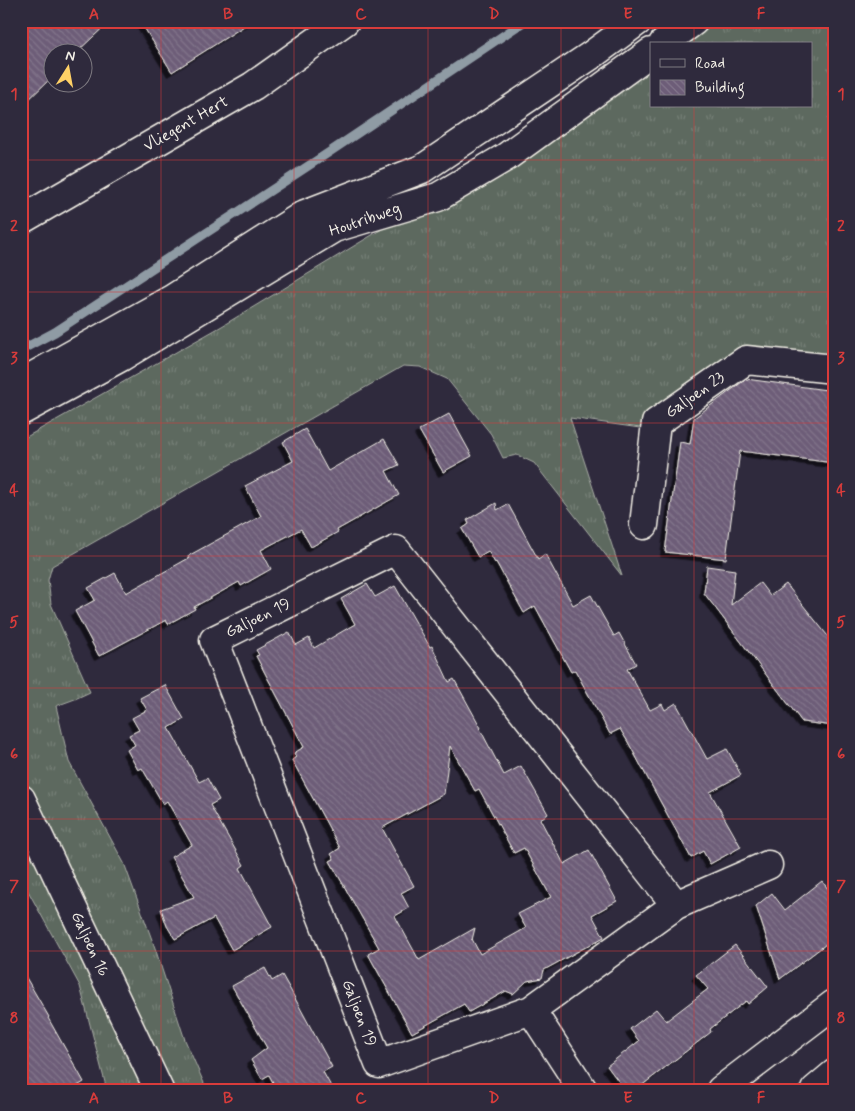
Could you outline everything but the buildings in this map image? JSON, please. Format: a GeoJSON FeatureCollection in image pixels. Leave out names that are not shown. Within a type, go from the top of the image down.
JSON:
{"type":"FeatureCollection","features":[{"type":"Feature","properties":{"kind":"street","name":"Vliegent Hert"},"geometry":{"type":"LineString","coordinates":[[21,220],[253,86],[345,21]]}},
{"type":"Feature","properties":{"kind":"street","name":"Houtribweg"},"geometry":{"type":"LineString","coordinates":[[21,383],[172,298],[305,214],[422,169],[593,54],[638,21]]}},
{"type":"Feature","properties":{"kind":"street"},"geometry":{"type":"LineString","coordinates":[[665,42],[694,21]]}},
{"type":"Feature","properties":{"kind":"street","name":"Houtribweg"},"geometry":{"type":"LineString","coordinates":[[21,411],[120,356],[334,228],[438,197],[506,157],[650,53]]}},
{"type":"Feature","properties":{"kind":"street","name":"Galjoen 23"},"geometry":{"type":"LineString","coordinates":[[644,525],[656,423],[746,360],[834,369]]}},
{"type":"Feature","properties":{"kind":"street","name":"Galjoen 19"},"geometry":{"type":"LineString","coordinates":[[676,905],[396,550],[214,640],[379,1064],[531,1010],[676,905],[768,865]]}},
{"type":"Feature","properties":{"kind":"street","name":"Galjoen 16"},"geometry":{"type":"LineString","coordinates":[[21,799],[159,1090]]}},
{"type":"Feature","properties":{"kind":"street"},"geometry":{"type":"LineString","coordinates":[[721,1090],[834,1004]]}},
{"type":"Feature","properties":{"kind":"street"},"geometry":{"type":"LineString","coordinates":[[531,1010],[583,1090]]}},
{"type":"Feature","properties":{"kind":"street"},"geometry":{"type":"LineString","coordinates":[[816,1090],[834,1074]]}},
{"type":"Feature","properties":{"kind":"green space"},"geometry":{"type":"Polygon","coordinates":[[[717,21],[834,21],[834,361],[747,347],[647,429],[570,418],[622,576],[534,463],[517,455],[503,458],[491,434],[447,379],[420,367],[403,366],[52,566],[48,580],[51,604],[90,692],[56,706],[69,762],[124,863],[155,948],[185,1040],[207,1090],[107,1090],[80,986],[21,878],[21,440],[222,326],[650,67],[650,108],[812,108],[812,42],[688,42],[717,21]]]}},
{"type":"Feature","properties":{"kind":"waterway"},"geometry":{"type":"LineString","coordinates":[[21,350],[55,332],[525,21]]}}]}
